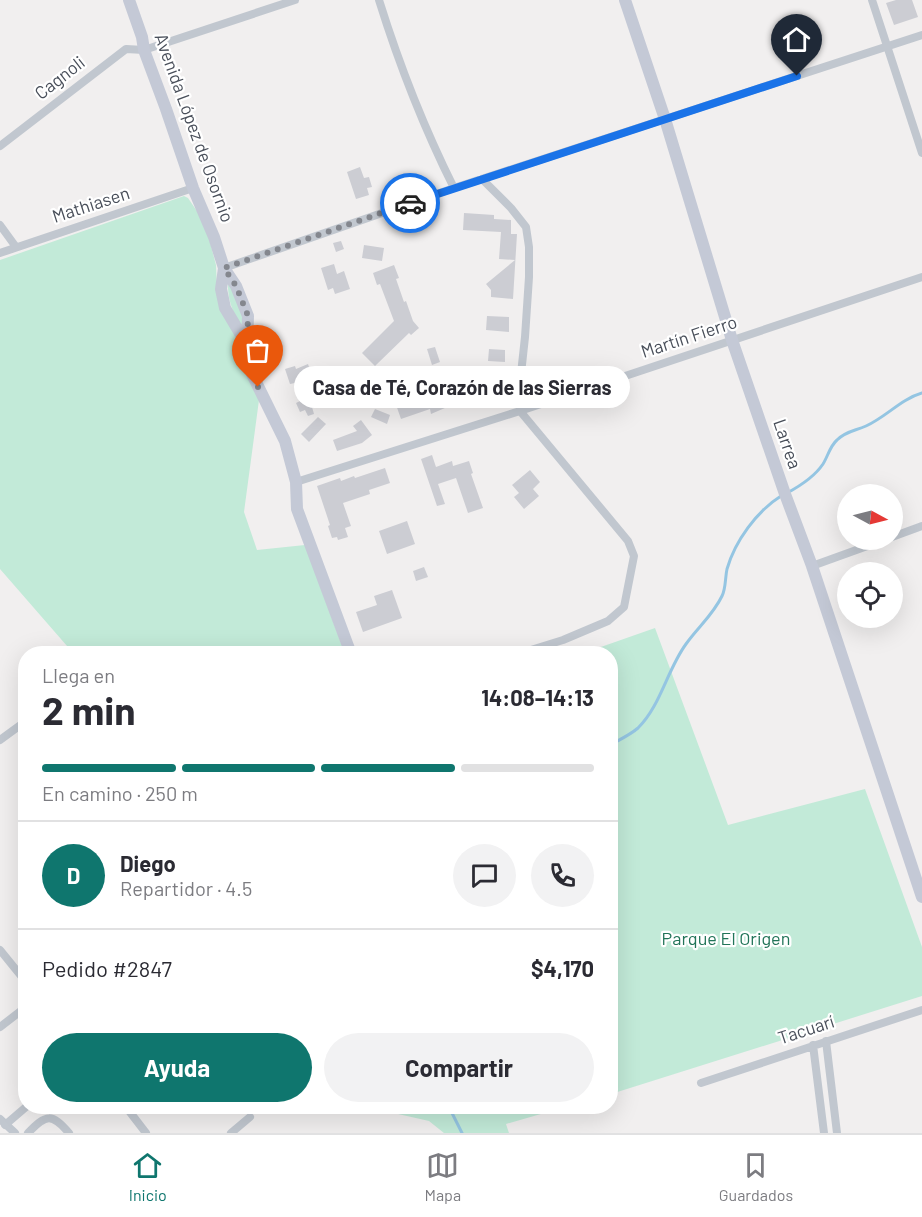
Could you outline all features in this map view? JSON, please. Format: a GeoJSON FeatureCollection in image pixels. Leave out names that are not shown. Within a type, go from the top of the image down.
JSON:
{"type":"FeatureCollection","features":[{"type":"Feature","properties":{"kind":"street","name":"Avenida López de Osornio"},"geometry":{"type":"LineString","coordinates":[[129,0],[142,37],[144,50],[193,188],[214,237],[224,268],[236,286],[248,316],[247,345],[252,374],[285,441],[296,482],[297,509],[348,646]]}},
{"type":"Feature","properties":{"kind":"street","name":"Cagnoli"},"geometry":{"type":"LineString","coordinates":[[0,146],[126,49],[144,50],[295,0]]}},
{"type":"Feature","properties":{"kind":"street"},"geometry":{"type":"LineString","coordinates":[[379,0],[433,146],[454,188]]}},
{"type":"Feature","properties":{"kind":"street","name":"Larrea"},"geometry":{"type":"LineString","coordinates":[[625,0],[665,119],[732,340],[812,566],[922,897]]}},
{"type":"Feature","properties":{"kind":"street"},"geometry":{"type":"LineString","coordinates":[[872,0],[922,153]]}},
{"type":"Feature","properties":{"kind":"street"},"geometry":{"type":"LineString","coordinates":[[224,268],[482,178],[922,35]]}},
{"type":"Feature","properties":{"kind":"street"},"geometry":{"type":"LineString","coordinates":[[482,178],[526,227],[529,277],[519,392],[520,411],[628,541],[634,556],[624,607],[608,621],[544,646]]}},
{"type":"Feature","properties":{"kind":"street","name":"Mathiasen"},"geometry":{"type":"LineString","coordinates":[[0,253],[193,188]]}},
{"type":"Feature","properties":{"kind":"street"},"geometry":{"type":"LineString","coordinates":[[0,225],[16,247]]}},
{"type":"Feature","properties":{"kind":"street","name":"Avenida López de Osornio"},"geometry":{"type":"LineString","coordinates":[[224,268],[221,289],[225,308],[247,345]]}},
{"type":"Feature","properties":{"kind":"street","name":"Martín Fierro"},"geometry":{"type":"LineString","coordinates":[[296,482],[520,411],[922,277]]}},
{"type":"Feature","properties":{"kind":"street"},"geometry":{"type":"LineString","coordinates":[[903,533],[922,526]]}},
{"type":"Feature","properties":{"kind":"street"},"geometry":{"type":"LineString","coordinates":[[812,566],[856,550]]}},
{"type":"Feature","properties":{"kind":"street"},"geometry":{"type":"LineString","coordinates":[[0,740],[18,727]]}},
{"type":"Feature","properties":{"kind":"street"},"geometry":{"type":"LineString","coordinates":[[0,950],[18,972]]}},
{"type":"Feature","properties":{"kind":"street","name":"Tacuarí"},"geometry":{"type":"LineString","coordinates":[[701,1083],[922,1010]]}},
{"type":"Feature","properties":{"kind":"street"},"geometry":{"type":"LineString","coordinates":[[0,1027],[18,1013]]}},
{"type":"Feature","properties":{"kind":"street"},"geometry":{"type":"LineString","coordinates":[[826,1041],[837,1133]]}},
{"type":"Feature","properties":{"kind":"street"},"geometry":{"type":"LineString","coordinates":[[813,1045],[824,1133]]}},
{"type":"Feature","properties":{"kind":"street"},"geometry":{"type":"LineString","coordinates":[[15,1133],[2,1122],[18,1112]]}},
{"type":"Feature","properties":{"kind":"street"},"geometry":{"type":"LineString","coordinates":[[131,1114],[146,1133]]}},
{"type":"Feature","properties":{"kind":"street"},"geometry":{"type":"LineString","coordinates":[[231,1133],[250,1117]]}},
{"type":"Feature","properties":{"kind":"street"},"geometry":{"type":"LineString","coordinates":[[28,1133],[39,1122],[48,1118],[59,1121],[69,1133]]}},
{"type":"Feature","properties":{"kind":"green space"},"geometry":{"type":"Polygon","coordinates":[[[184,196],[188,198],[205,223],[216,265],[217,289],[243,347],[259,400],[244,512],[257,550],[305,545],[342,646],[67,646],[0,569],[0,260],[184,196]]]}},
{"type":"Feature","properties":{"kind":"green space"},"geometry":{"type":"Polygon","coordinates":[[[228,281],[240,303],[246,333],[232,308],[228,281]]]}},
{"type":"Feature","properties":{"kind":"green space","name":"Parque El Origen"},"geometry":{"type":"Polygon","coordinates":[[[655,628],[728,825],[865,789],[922,947],[922,996],[618,1092],[618,646],[604,646],[655,628]]]}},
{"type":"Feature","properties":{"kind":"green space"},"geometry":{"type":"Polygon","coordinates":[[[398,1114],[541,1114],[506,1124],[509,1133],[444,1133],[429,1121],[398,1114]]]}},
{"type":"Feature","properties":{"kind":"water"},"geometry":{"type":"Polygon","coordinates":[[[340,372],[345,386],[340,391],[332,375],[340,372]]]}},
{"type":"Feature","properties":{"kind":"building"},"geometry":{"type":"Polygon","coordinates":[[[896,0],[912,0],[918,17],[894,25],[886,3],[896,0]]]}},
{"type":"Feature","properties":{"kind":"building"},"geometry":{"type":"Polygon","coordinates":[[[360,167],[364,178],[369,177],[372,187],[367,188],[369,195],[356,199],[347,172],[360,167]]]}},
{"type":"Feature","properties":{"kind":"building"},"geometry":{"type":"Polygon","coordinates":[[[464,213],[494,215],[494,219],[511,220],[511,234],[517,234],[513,299],[491,297],[491,290],[486,284],[515,260],[499,259],[501,232],[463,230],[464,213]]]}},
{"type":"Feature","properties":{"kind":"building"},"geometry":{"type":"Polygon","coordinates":[[[341,241],[344,249],[336,252],[333,243],[341,241]]]}},
{"type":"Feature","properties":{"kind":"building"},"geometry":{"type":"Polygon","coordinates":[[[364,245],[384,248],[382,261],[362,258],[364,245]]]}},
{"type":"Feature","properties":{"kind":"building"},"geometry":{"type":"Polygon","coordinates":[[[334,264],[337,274],[344,271],[350,289],[335,294],[333,288],[328,290],[321,268],[334,264]]]}},
{"type":"Feature","properties":{"kind":"building"},"geometry":{"type":"Polygon","coordinates":[[[394,265],[404,302],[406,301],[413,321],[419,328],[411,335],[409,333],[375,366],[362,353],[394,321],[380,284],[377,285],[373,273],[394,265]]]}},
{"type":"Feature","properties":{"kind":"building"},"geometry":{"type":"Polygon","coordinates":[[[487,316],[509,317],[509,332],[486,330],[487,316]]]}},
{"type":"Feature","properties":{"kind":"building"},"geometry":{"type":"Polygon","coordinates":[[[435,347],[440,362],[432,365],[427,349],[435,347]]]}},
{"type":"Feature","properties":{"kind":"building"},"geometry":{"type":"Polygon","coordinates":[[[489,349],[505,350],[505,362],[488,361],[489,349]]]}},
{"type":"Feature","properties":{"kind":"building"},"geometry":{"type":"Polygon","coordinates":[[[308,364],[312,377],[304,380],[309,397],[314,395],[318,404],[312,407],[314,414],[308,416],[305,410],[300,412],[296,403],[302,400],[295,383],[290,384],[285,369],[295,366],[296,369],[308,364]]]}},
{"type":"Feature","properties":{"kind":"building"},"geometry":{"type":"Polygon","coordinates":[[[447,378],[451,389],[457,390],[461,401],[431,414],[430,409],[401,419],[394,399],[417,388],[422,402],[444,395],[439,380],[447,378]]]}},
{"type":"Feature","properties":{"kind":"building"},"geometry":{"type":"Polygon","coordinates":[[[376,382],[379,393],[365,398],[361,387],[376,382]]]}},
{"type":"Feature","properties":{"kind":"building"},"geometry":{"type":"Polygon","coordinates":[[[375,409],[390,415],[387,424],[371,417],[375,409]]]}},
{"type":"Feature","properties":{"kind":"building"},"geometry":{"type":"Polygon","coordinates":[[[318,417],[326,424],[309,442],[301,434],[318,417]]]}},
{"type":"Feature","properties":{"kind":"building"},"geometry":{"type":"Polygon","coordinates":[[[361,420],[372,435],[362,443],[337,451],[333,440],[357,431],[353,426],[361,420]]]}},
{"type":"Feature","properties":{"kind":"building"},"geometry":{"type":"Polygon","coordinates":[[[432,455],[436,467],[452,461],[453,466],[469,461],[483,508],[468,513],[456,478],[438,484],[445,504],[437,506],[421,459],[432,455]]]}},
{"type":"Feature","properties":{"kind":"building"},"geometry":{"type":"Polygon","coordinates":[[[385,468],[390,483],[369,490],[370,494],[343,503],[351,526],[345,528],[348,537],[338,540],[337,537],[332,538],[317,486],[340,478],[341,481],[354,476],[355,478],[385,468]]]}},
{"type":"Feature","properties":{"kind":"building"},"geometry":{"type":"Polygon","coordinates":[[[530,470],[540,482],[533,489],[539,496],[524,509],[514,497],[519,493],[512,485],[530,470]]]}},
{"type":"Feature","properties":{"kind":"building"},"geometry":{"type":"Polygon","coordinates":[[[407,521],[415,544],[387,554],[379,531],[407,521]]]}},
{"type":"Feature","properties":{"kind":"building"},"geometry":{"type":"Polygon","coordinates":[[[424,567],[428,577],[416,581],[413,571],[424,567]]]}},
{"type":"Feature","properties":{"kind":"building"},"geometry":{"type":"Polygon","coordinates":[[[392,590],[402,618],[363,632],[356,612],[377,605],[374,596],[392,590]]]}},
{"type":"Feature","properties":{"kind":"waterway"},"geometry":{"type":"LineString","coordinates":[[787,493],[816,473],[840,437],[862,428],[907,399],[922,393]]}},
{"type":"Feature","properties":{"kind":"waterway"},"geometry":{"type":"LineString","coordinates":[[618,740],[635,731],[653,709],[679,654],[722,596],[727,569],[741,538],[755,518],[781,496]]}},
{"type":"Feature","properties":{"kind":"waterway"},"geometry":{"type":"LineString","coordinates":[[452,1114],[462,1133]]}},
{"type":"Feature","properties":{"kind":"way so far"},"geometry":{"type":"LineString","coordinates":[[258,387],[252,374],[247,345],[248,316],[236,286],[224,268],[410,203]]}},
{"type":"Feature","properties":{"kind":"place","name":"Casa de Té, Corazón de las Sierras"},"geometry":{"type":"Point","coordinates":[258,387]}},
{"type":"Feature","properties":{"kind":"route"},"geometry":{"type":"LineString","coordinates":[[410,203],[797,76]]}}]}
